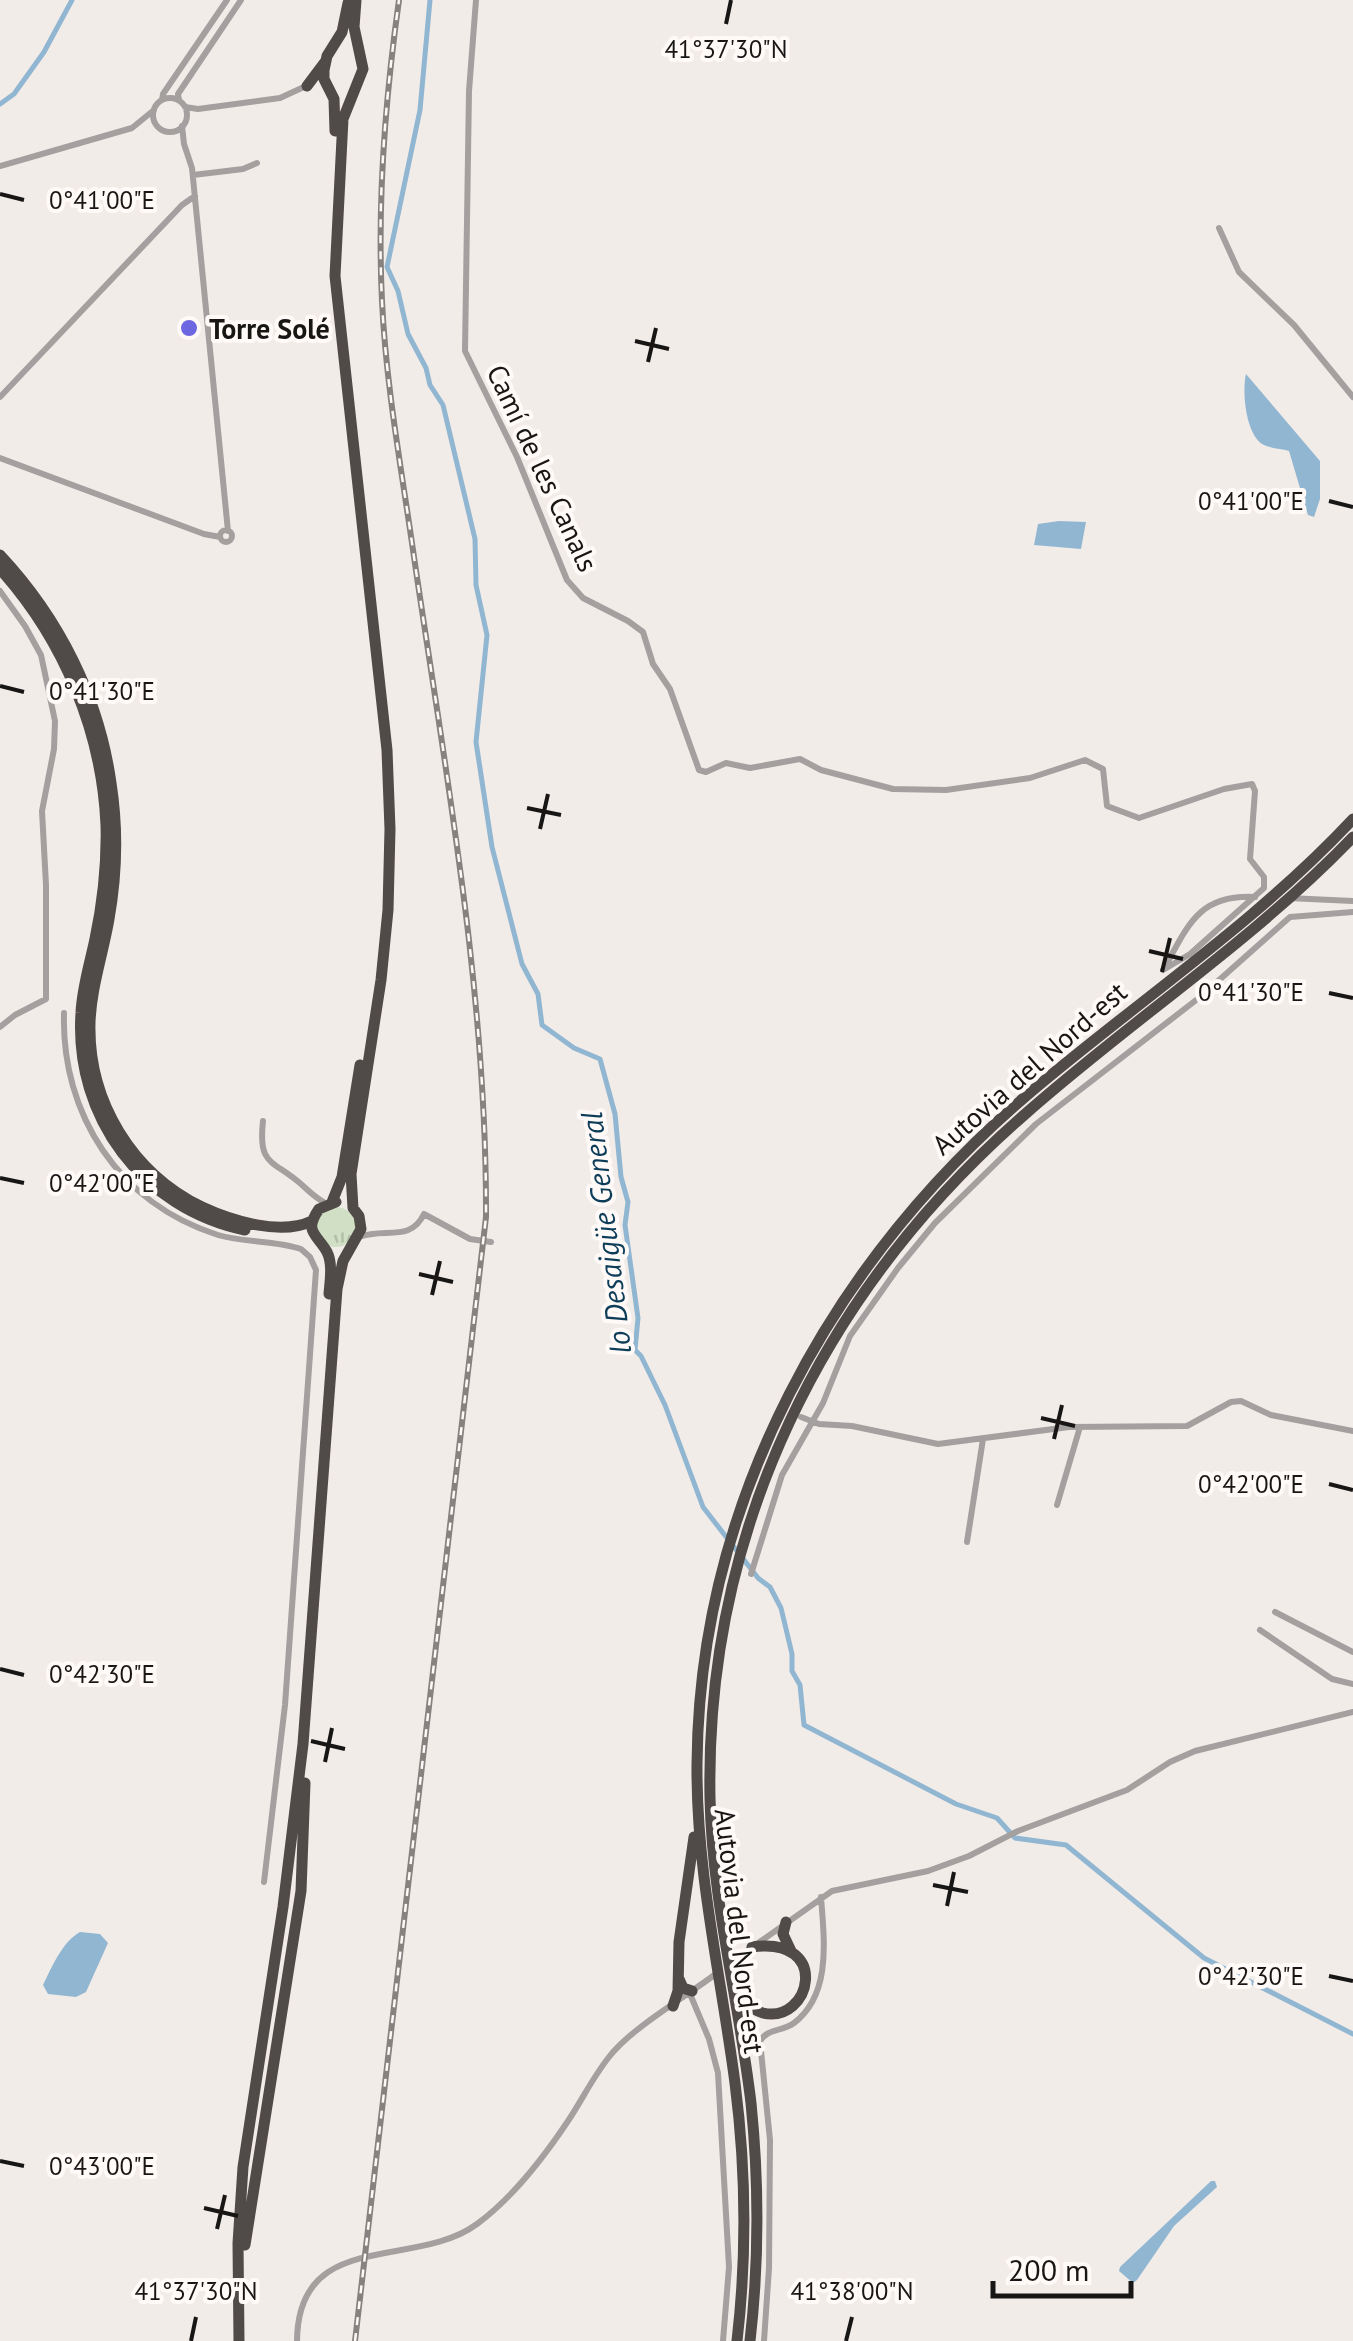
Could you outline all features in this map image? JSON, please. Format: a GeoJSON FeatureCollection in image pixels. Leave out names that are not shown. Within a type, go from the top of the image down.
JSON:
{"type":"FeatureCollection","features":[{"type":"Feature","properties":{"kind":"highway"},"geometry":{"type":"LineString","coordinates":[[307,86],[336,45],[352,0]]}},
{"type":"Feature","properties":{"kind":"highway"},"geometry":{"type":"LineString","coordinates":[[238,2324],[238,2243],[244,2167],[301,1761],[334,1316],[340,1272],[361,1229],[351,1174],[381,980],[390,858],[382,704],[335,276],[342,128],[363,69],[352,0]]}},
{"type":"Feature","properties":{"kind":"highway"},"geometry":{"type":"LineString","coordinates":[[336,45],[358,48]]}},
{"type":"Feature","properties":{"kind":"highway"},"geometry":{"type":"LineString","coordinates":[[314,1238],[322,1210],[342,1180],[371,994],[383,835],[374,702],[329,304],[328,250],[336,117],[325,62]]}},
{"type":"Feature","properties":{"kind":"highway"},"geometry":{"type":"LineString","coordinates":[[307,86],[329,88],[341,94],[356,90]]}},
{"type":"Feature","properties":{"kind":"highway"},"geometry":{"type":"LineString","coordinates":[[0,555],[35,596],[71,654],[94,709],[111,778],[116,828],[114,880],[90,1025],[95,1074],[110,1116],[142,1163],[170,1187],[200,1206],[230,1218],[297,1226],[341,1202],[356,1212]]}},
{"type":"Feature","properties":{"kind":"highway"},"geometry":{"type":"LineString","coordinates":[[0,569],[37,617],[66,668],[89,726],[100,774],[106,826],[104,885],[80,1030],[86,1080],[102,1123],[137,1171],[183,1207],[242,1229],[302,1233],[326,1249],[340,1251],[354,1243]]}},
{"type":"Feature","properties":{"kind":"highway","name":"Autovia del Nord-est"},"geometry":{"type":"LineString","coordinates":[[737,2341],[744,2238],[742,2151],[705,1892],[697,1792],[701,1692],[710,1633],[728,1552],[765,1444],[808,1356],[856,1279],[918,1201],[1004,1116],[1248,919],[1353,819]]}},
{"type":"Feature","properties":{"kind":"highway","name":"Autovia del Nord-est"},"geometry":{"type":"LineString","coordinates":[[750,2341],[756,2242],[751,2104],[717,1888],[711,1817],[711,1741],[717,1672],[738,1564],[769,1467],[814,1371],[856,1302],[910,1229],[1025,1114],[1242,941],[1353,837]]}},
{"type":"Feature","properties":{"kind":"highway"},"geometry":{"type":"LineString","coordinates":[[235,2341],[230,2267],[235,2177],[279,1882],[299,1695],[330,1276],[326,1249]]}},
{"type":"Feature","properties":{"kind":"highway"},"geometry":{"type":"LineString","coordinates":[[235,2341],[249,2215],[261,2188],[259,2157],[302,1881],[305,1783],[329,1472],[334,1316]]}},
{"type":"Feature","properties":{"kind":"highway"},"geometry":{"type":"LineString","coordinates":[[673,2006],[697,1792]]}},
{"type":"Feature","properties":{"kind":"highway"},"geometry":{"type":"LineString","coordinates":[[711,1817],[736,1984],[743,2000],[753,2008],[776,2014],[798,2000],[804,1988],[801,1962],[784,1934],[786,1922]]}},
{"type":"Feature","properties":{"kind":"highway"},"geometry":{"type":"LineString","coordinates":[[748,1950],[776,1945],[791,1951]]}},
{"type":"Feature","properties":{"kind":"highway"},"geometry":{"type":"LineString","coordinates":[[679,1979],[683,1988],[694,1990]]}},
{"type":"Feature","properties":{"kind":"street"},"geometry":{"type":"LineString","coordinates":[[0,166],[135,126],[162,100],[228,0]]}},
{"type":"Feature","properties":{"kind":"street"},"geometry":{"type":"LineString","coordinates":[[0,458],[204,534],[229,540],[232,535],[228,530],[193,175],[184,144],[181,100],[241,0]]}},
{"type":"Feature","properties":{"kind":"street","name":"Camí de les Canals"},"geometry":{"type":"LineString","coordinates":[[476,0],[469,96],[465,350],[522,466],[567,580],[588,601],[644,632],[653,664],[670,689],[699,770],[706,772],[726,763],[750,768],[800,759],[824,771],[913,791],[1017,781],[1085,760],[1103,769],[1107,806],[1139,818],[1232,786],[1255,786],[1250,859],[1264,877],[1264,888],[1190,954],[1163,970],[1192,920],[1204,908],[1229,896],[1250,896],[1313,900],[1353,901]]}},
{"type":"Feature","properties":{"kind":"street"},"geometry":{"type":"LineString","coordinates":[[217,15],[227,20]]}},
{"type":"Feature","properties":{"kind":"street"},"geometry":{"type":"LineString","coordinates":[[166,90],[198,109],[280,98],[307,86]]}},
{"type":"Feature","properties":{"kind":"street"},"geometry":{"type":"LineString","coordinates":[[162,100],[181,100]]}},
{"type":"Feature","properties":{"kind":"street"},"geometry":{"type":"LineString","coordinates":[[135,126],[164,130],[184,123],[198,109]]}},
{"type":"Feature","properties":{"kind":"street"},"geometry":{"type":"LineString","coordinates":[[154,110],[154,120],[184,144]]}},
{"type":"Feature","properties":{"kind":"street"},"geometry":{"type":"LineString","coordinates":[[193,175],[243,169],[257,163]]}},
{"type":"Feature","properties":{"kind":"street"},"geometry":{"type":"LineString","coordinates":[[0,397],[182,204],[195,196]]}},
{"type":"Feature","properties":{"kind":"street"},"geometry":{"type":"LineString","coordinates":[[1219,228],[1239,272],[1294,325],[1353,398]]}},
{"type":"Feature","properties":{"kind":"street"},"geometry":{"type":"LineString","coordinates":[[0,591],[26,626],[41,656],[56,731],[42,812],[46,999],[0,1027]]}},
{"type":"Feature","properties":{"kind":"street"},"geometry":{"type":"LineString","coordinates":[[752,1571],[779,1483],[796,1446],[814,1422],[850,1336],[935,1223],[1051,1112],[1200,997],[1290,917],[1353,912]]}},
{"type":"Feature","properties":{"kind":"street"},"geometry":{"type":"LineString","coordinates":[[64,1013],[64,1048],[76,1100],[94,1139],[130,1184],[193,1226],[238,1240],[294,1246],[306,1252],[314,1265],[315,1296],[285,1705],[264,1882]]}},
{"type":"Feature","properties":{"kind":"street"},"geometry":{"type":"LineString","coordinates":[[263,1121],[264,1156],[312,1196],[322,1210]]}},
{"type":"Feature","properties":{"kind":"street"},"geometry":{"type":"LineString","coordinates":[[312,1196],[322,1210]]}},
{"type":"Feature","properties":{"kind":"street"},"geometry":{"type":"LineString","coordinates":[[356,1212],[366,1226],[381,1232],[410,1232],[424,1214],[470,1238],[491,1242]]}},
{"type":"Feature","properties":{"kind":"street"},"geometry":{"type":"LineString","coordinates":[[354,1243],[381,1232]]}},
{"type":"Feature","properties":{"kind":"street"},"geometry":{"type":"LineString","coordinates":[[801,1418],[932,1444],[1080,1427],[1184,1426],[1231,1402],[1241,1401],[1270,1415],[1353,1431]]}},
{"type":"Feature","properties":{"kind":"street"},"geometry":{"type":"LineString","coordinates":[[1057,1505],[1080,1427]]}},
{"type":"Feature","properties":{"kind":"street"},"geometry":{"type":"LineString","coordinates":[[966,1542],[983,1439]]}},
{"type":"Feature","properties":{"kind":"street"},"geometry":{"type":"LineString","coordinates":[[1276,1612],[1353,1652]]}},
{"type":"Feature","properties":{"kind":"street"},"geometry":{"type":"LineString","coordinates":[[1260,1630],[1334,1680],[1353,1684]]}},
{"type":"Feature","properties":{"kind":"street"},"geometry":{"type":"LineString","coordinates":[[297,2341],[301,2312],[325,2275],[352,2259],[446,2241],[488,2215],[554,2140],[612,2053],[820,1897],[842,1888],[934,1869],[990,1847],[1011,1834],[1113,1796],[1189,1753],[1353,1712]]}},
{"type":"Feature","properties":{"kind":"street"},"geometry":{"type":"LineString","coordinates":[[764,2341],[770,2140],[760,2044],[766,2033],[786,2028],[799,2019],[816,1994],[824,1971],[820,1897]]}},
{"type":"Feature","properties":{"kind":"street"},"geometry":{"type":"LineString","coordinates":[[694,1990],[719,2082],[729,2267],[723,2341]]}},
{"type":"Feature","properties":{"kind":"green space"},"geometry":{"type":"Polygon","coordinates":[[[336,1207],[350,1213],[356,1227],[350,1241],[336,1247],[322,1241],[316,1227],[322,1213],[336,1207]]]}},
{"type":"Feature","properties":{"kind":"water"},"geometry":{"type":"Polygon","coordinates":[[[1246,374],[1320,461],[1320,499],[1314,517],[1308,515],[1289,451],[1264,445],[1253,432],[1245,401],[1246,374]]]}},
{"type":"Feature","properties":{"kind":"water"},"geometry":{"type":"Polygon","coordinates":[[[1086,522],[1081,549],[1034,545],[1038,524],[1086,522]]]}},
{"type":"Feature","properties":{"kind":"water"},"geometry":{"type":"Polygon","coordinates":[[[80,1932],[100,1934],[108,1943],[86,1992],[76,1997],[48,1994],[43,1985],[54,1963],[80,1932]]]}},
{"type":"Feature","properties":{"kind":"water"},"geometry":{"type":"Polygon","coordinates":[[[1211,2181],[1217,2187],[1174,2226],[1137,2280],[1133,2283],[1119,2271],[1120,2267],[1211,2181]]]}},
{"type":"Feature","properties":{"kind":"waterway"},"geometry":{"type":"LineString","coordinates":[[0,104],[14,94],[44,52],[72,0]]}},
{"type":"Feature","properties":{"kind":"waterway","name":"lo Desaigüe General"},"geometry":{"type":"LineString","coordinates":[[430,0],[420,110],[387,267],[398,291],[408,334],[443,405],[475,539],[476,585],[487,635],[476,742],[492,847],[522,964],[538,994],[542,1025],[574,1048],[600,1059],[615,1114],[621,1177],[628,1202],[625,1225],[638,1318],[635,1350],[665,1405],[703,1507],[758,1578],[770,1587],[781,1608],[792,1671],[800,1685],[804,1725],[956,1804],[997,1818],[1015,1838],[1066,1845],[1204,1958],[1353,2034]]}},
{"type":"Feature","properties":{"kind":"railway"},"geometry":{"type":"LineString","coordinates":[[355,2341],[486,1217],[485,1134],[472,968],[384,333],[381,188],[399,0]]}},
{"type":"Feature","properties":{"kind":"place","name":"Torre Solé"},"geometry":{"type":"Point","coordinates":[189,328]}}]}
